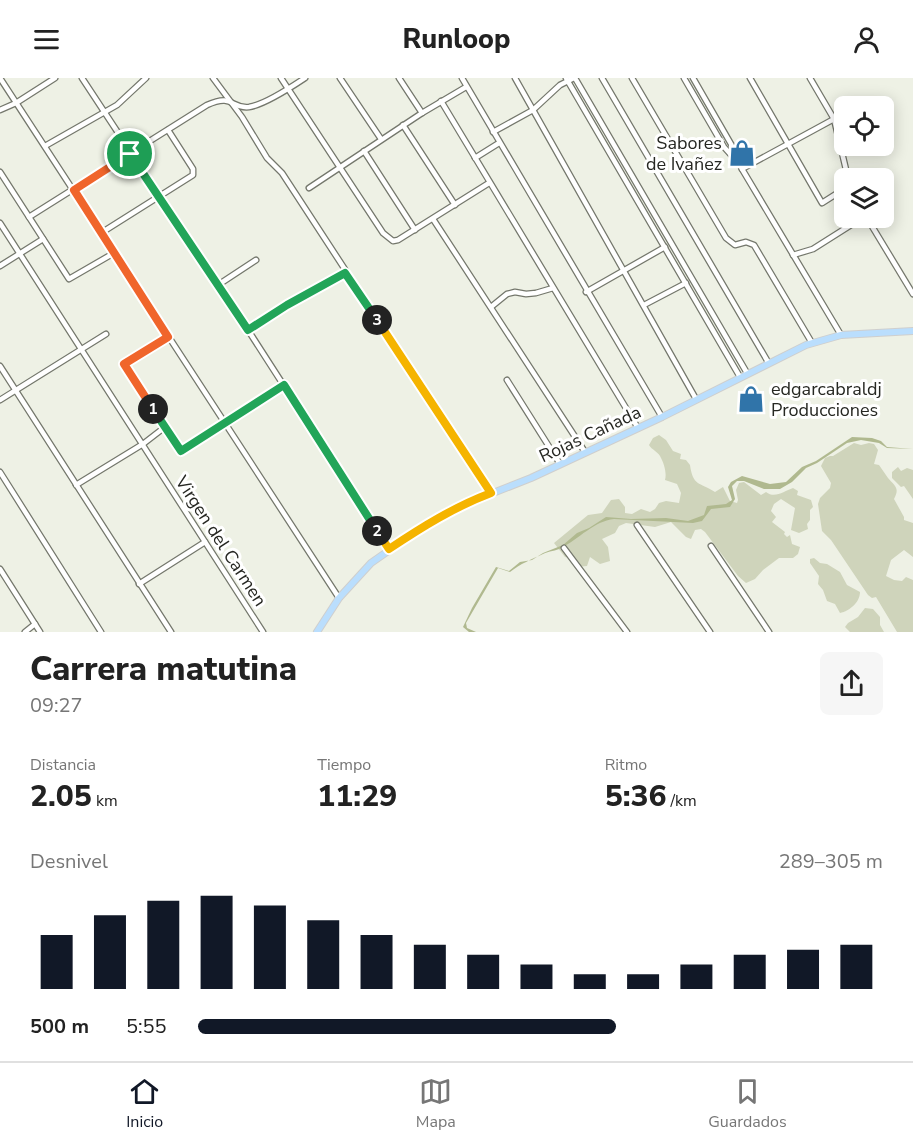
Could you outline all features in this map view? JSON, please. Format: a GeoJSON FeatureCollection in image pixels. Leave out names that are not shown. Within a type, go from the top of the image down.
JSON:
{"type":"FeatureCollection","features":[{"type":"Feature","properties":{"kind":"main road","name":"Rojas Cañada"},"geometry":{"type":"LineString","coordinates":[[317,632],[359,573],[389,549],[434,519],[469,501],[531,478],[662,417],[768,362],[812,343],[841,335],[913,331]]}},
{"type":"Feature","properties":{"kind":"street"},"geometry":{"type":"LineString","coordinates":[[0,78],[339,598]]}},
{"type":"Feature","properties":{"kind":"street"},"geometry":{"type":"LineString","coordinates":[[0,110],[16,103],[55,78]]}},
{"type":"Feature","properties":{"kind":"street"},"geometry":{"type":"LineString","coordinates":[[82,78],[389,549]]}},
{"type":"Feature","properties":{"kind":"street"},"geometry":{"type":"LineString","coordinates":[[45,146],[117,105],[146,78]]}},
{"type":"Feature","properties":{"kind":"street"},"geometry":{"type":"LineString","coordinates":[[213,78],[227,100],[242,117],[267,158],[282,173],[345,273],[491,493]]}},
{"type":"Feature","properties":{"kind":"street"},"geometry":{"type":"LineString","coordinates":[[281,78],[388,238],[393,241],[415,230],[489,183]]}},
{"type":"Feature","properties":{"kind":"street"},"geometry":{"type":"LineString","coordinates":[[242,117],[249,107],[288,89],[305,78]]}},
{"type":"Feature","properties":{"kind":"street"},"geometry":{"type":"LineString","coordinates":[[340,78],[381,139]]}},
{"type":"Feature","properties":{"kind":"street"},"geometry":{"type":"LineString","coordinates":[[399,78],[422,113]]}},
{"type":"Feature","properties":{"kind":"street"},"geometry":{"type":"LineString","coordinates":[[462,78],[586,292],[662,417]]}},
{"type":"Feature","properties":{"kind":"street"},"geometry":{"type":"LineString","coordinates":[[515,78],[696,399]]}},
{"type":"Feature","properties":{"kind":"street"},"geometry":{"type":"LineString","coordinates":[[493,132],[533,110],[560,85],[574,78],[743,375]]}},
{"type":"Feature","properties":{"kind":"street"},"geometry":{"type":"LineString","coordinates":[[602,78],[768,362]]}},
{"type":"Feature","properties":{"kind":"street"},"geometry":{"type":"LineString","coordinates":[[632,78],[726,238],[735,245],[746,242],[754,245],[812,343]]}},
{"type":"Feature","properties":{"kind":"street"},"geometry":{"type":"LineString","coordinates":[[684,78],[724,147],[742,169]]}},
{"type":"Feature","properties":{"kind":"street"},"geometry":{"type":"LineString","coordinates":[[750,78],[822,203],[834,195]]}},
{"type":"Feature","properties":{"kind":"street"},"geometry":{"type":"LineString","coordinates":[[742,169],[834,119],[810,78]]}},
{"type":"Feature","properties":{"kind":"street"},"geometry":{"type":"LineString","coordinates":[[688,84],[695,79],[731,144],[742,169],[841,335]]}},
{"type":"Feature","properties":{"kind":"street"},"geometry":{"type":"LineString","coordinates":[[567,80],[686,283],[743,375]]}},
{"type":"Feature","properties":{"kind":"street"},"geometry":{"type":"LineString","coordinates":[[309,188],[381,139],[466,87]]}},
{"type":"Feature","properties":{"kind":"street"},"geometry":{"type":"LineString","coordinates":[[29,217],[207,105],[219,100],[227,100],[249,107]]}},
{"type":"Feature","properties":{"kind":"street"},"geometry":{"type":"LineString","coordinates":[[441,102],[638,428]]}},
{"type":"Feature","properties":{"kind":"street"},"geometry":{"type":"LineString","coordinates":[[403,125],[455,205]]}},
{"type":"Feature","properties":{"kind":"street"},"geometry":{"type":"LineString","coordinates":[[101,233],[195,173],[168,130]]}},
{"type":"Feature","properties":{"kind":"street"},"geometry":{"type":"LineString","coordinates":[[475,159],[499,143]]}},
{"type":"Feature","properties":{"kind":"street"},"geometry":{"type":"LineString","coordinates":[[364,151],[415,230]]}},
{"type":"Feature","properties":{"kind":"street"},"geometry":{"type":"LineString","coordinates":[[0,172],[69,279],[114,253]]}},
{"type":"Feature","properties":{"kind":"street"},"geometry":{"type":"LineString","coordinates":[[433,219],[585,452]]}},
{"type":"Feature","properties":{"kind":"street","name":"Virgen del Carmen"},"geometry":{"type":"LineString","coordinates":[[0,223],[263,632]]}},
{"type":"Feature","properties":{"kind":"street"},"geometry":{"type":"LineString","coordinates":[[793,255],[813,249],[846,228]]}},
{"type":"Feature","properties":{"kind":"street"},"geometry":{"type":"LineString","coordinates":[[873,228],[913,294]]}},
{"type":"Feature","properties":{"kind":"street"},"geometry":{"type":"LineString","coordinates":[[0,266],[43,239]]}},
{"type":"Feature","properties":{"kind":"street"},"geometry":{"type":"LineString","coordinates":[[586,292],[665,247]]}},
{"type":"Feature","properties":{"kind":"street"},"geometry":{"type":"LineString","coordinates":[[218,285],[256,260]]}},
{"type":"Feature","properties":{"kind":"street"},"geometry":{"type":"LineString","coordinates":[[248,330],[345,273]]}},
{"type":"Feature","properties":{"kind":"street"},"geometry":{"type":"LineString","coordinates":[[644,305],[686,283]]}},
{"type":"Feature","properties":{"kind":"street"},"geometry":{"type":"LineString","coordinates":[[491,308],[507,294],[515,292],[526,294],[553,288]]}},
{"type":"Feature","properties":{"kind":"street"},"geometry":{"type":"LineString","coordinates":[[0,400],[106,334]]}},
{"type":"Feature","properties":{"kind":"street"},"geometry":{"type":"LineString","coordinates":[[168,337],[124,364],[181,451],[284,385]]}},
{"type":"Feature","properties":{"kind":"street"},"geometry":{"type":"LineString","coordinates":[[0,366],[171,632]]}},
{"type":"Feature","properties":{"kind":"street"},"geometry":{"type":"LineString","coordinates":[[507,380],[560,464]]}},
{"type":"Feature","properties":{"kind":"street"},"geometry":{"type":"LineString","coordinates":[[76,484],[143,444],[165,427]]}},
{"type":"Feature","properties":{"kind":"street"},"geometry":{"type":"LineString","coordinates":[[0,472],[101,632]]}},
{"type":"Feature","properties":{"kind":"street"},"geometry":{"type":"LineString","coordinates":[[637,525],[710,632]]}},
{"type":"Feature","properties":{"kind":"street"},"geometry":{"type":"LineString","coordinates":[[139,584],[205,542]]}},
{"type":"Feature","properties":{"kind":"street"},"geometry":{"type":"LineString","coordinates":[[711,546],[769,632]]}},
{"type":"Feature","properties":{"kind":"street"},"geometry":{"type":"LineString","coordinates":[[564,548],[627,632]]}},
{"type":"Feature","properties":{"kind":"street"},"geometry":{"type":"LineString","coordinates":[[0,569],[40,632]]}},
{"type":"Feature","properties":{"kind":"street"},"geometry":{"type":"LineString","coordinates":[[26,632],[35,624]]}},
{"type":"Feature","properties":{"kind":"shaded area"},"geometry":{"type":"Polygon","coordinates":[[[659,435],[666,440],[673,451],[681,454],[680,459],[686,460],[698,483],[715,492],[723,487],[730,501],[737,503],[736,490],[739,483],[744,482],[761,495],[766,492],[776,495],[793,488],[798,491],[797,495],[811,500],[813,507],[810,510],[808,529],[799,533],[791,530],[795,508],[781,499],[774,504],[771,511],[776,517],[772,522],[785,532],[787,537],[790,535],[792,544],[800,547],[798,554],[793,558],[779,558],[755,579],[746,583],[738,576],[705,532],[701,529],[695,530],[691,539],[671,522],[655,527],[626,523],[619,526],[615,533],[602,539],[608,547],[610,561],[600,564],[590,557],[587,566],[577,567],[565,557],[554,543],[588,515],[602,513],[611,500],[619,499],[625,507],[625,513],[632,514],[641,509],[650,512],[659,503],[666,501],[679,503],[681,493],[677,484],[665,480],[664,465],[659,454],[649,445],[653,438],[659,435]]]}},
{"type":"Feature","properties":{"kind":"shaded area"},"geometry":{"type":"Polygon","coordinates":[[[852,437],[872,438],[881,441],[887,447],[913,449],[887,448],[879,443],[861,440],[847,443],[806,468],[792,482],[780,489],[764,489],[744,481],[737,481],[732,486],[735,499],[730,507],[711,509],[702,521],[693,523],[607,520],[561,548],[538,556],[563,545],[577,533],[606,517],[666,518],[688,521],[704,515],[707,506],[726,504],[732,500],[728,487],[731,482],[742,476],[770,484],[786,482],[802,467],[816,461],[852,437]]]}},
{"type":"Feature","properties":{"kind":"shaded area"},"geometry":{"type":"Polygon","coordinates":[[[854,443],[874,444],[878,450],[874,464],[879,465],[896,487],[897,492],[894,499],[904,520],[913,523],[913,557],[904,550],[891,560],[886,576],[894,580],[902,581],[906,577],[913,580],[913,632],[897,632],[876,597],[872,598],[868,595],[831,540],[822,531],[818,504],[831,483],[821,466],[825,458],[833,456],[854,443]]]}},
{"type":"Feature","properties":{"kind":"shaded area"},"geometry":{"type":"Polygon","coordinates":[[[898,467],[901,471],[907,468],[913,470],[913,499],[904,486],[901,487],[892,478],[892,472],[898,467]]]}},
{"type":"Feature","properties":{"kind":"shaded area"},"geometry":{"type":"Polygon","coordinates":[[[814,558],[840,572],[847,585],[860,592],[856,603],[851,608],[840,613],[835,604],[827,601],[818,584],[819,576],[810,563],[810,559],[814,558]]]}},
{"type":"Feature","properties":{"kind":"shaded area"},"geometry":{"type":"Polygon","coordinates":[[[529,561],[510,572],[498,568],[466,623],[467,628],[476,632],[469,632],[463,627],[496,567],[509,571],[520,562],[529,561]]]}},
{"type":"Feature","properties":{"kind":"shaded area"},"geometry":{"type":"Polygon","coordinates":[[[865,608],[873,609],[880,617],[880,625],[884,632],[850,632],[845,627],[865,608]]]}},
{"type":"Feature","properties":{"kind":"place","name":"Sabores de Ivañez"},"geometry":{"type":"Point","coordinates":[742,153]}},
{"type":"Feature","properties":{"kind":"place","name":"edgarcabraldj Producciones"},"geometry":{"type":"Point","coordinates":[751,399]}},
{"type":"Feature","properties":{"kind":"route"},"geometry":{"type":"LineString","coordinates":[[130,154],[248,330],[345,273],[491,493],[450,510],[389,549],[284,385],[181,451],[124,364],[168,337],[74,190],[130,154]]}}]}
